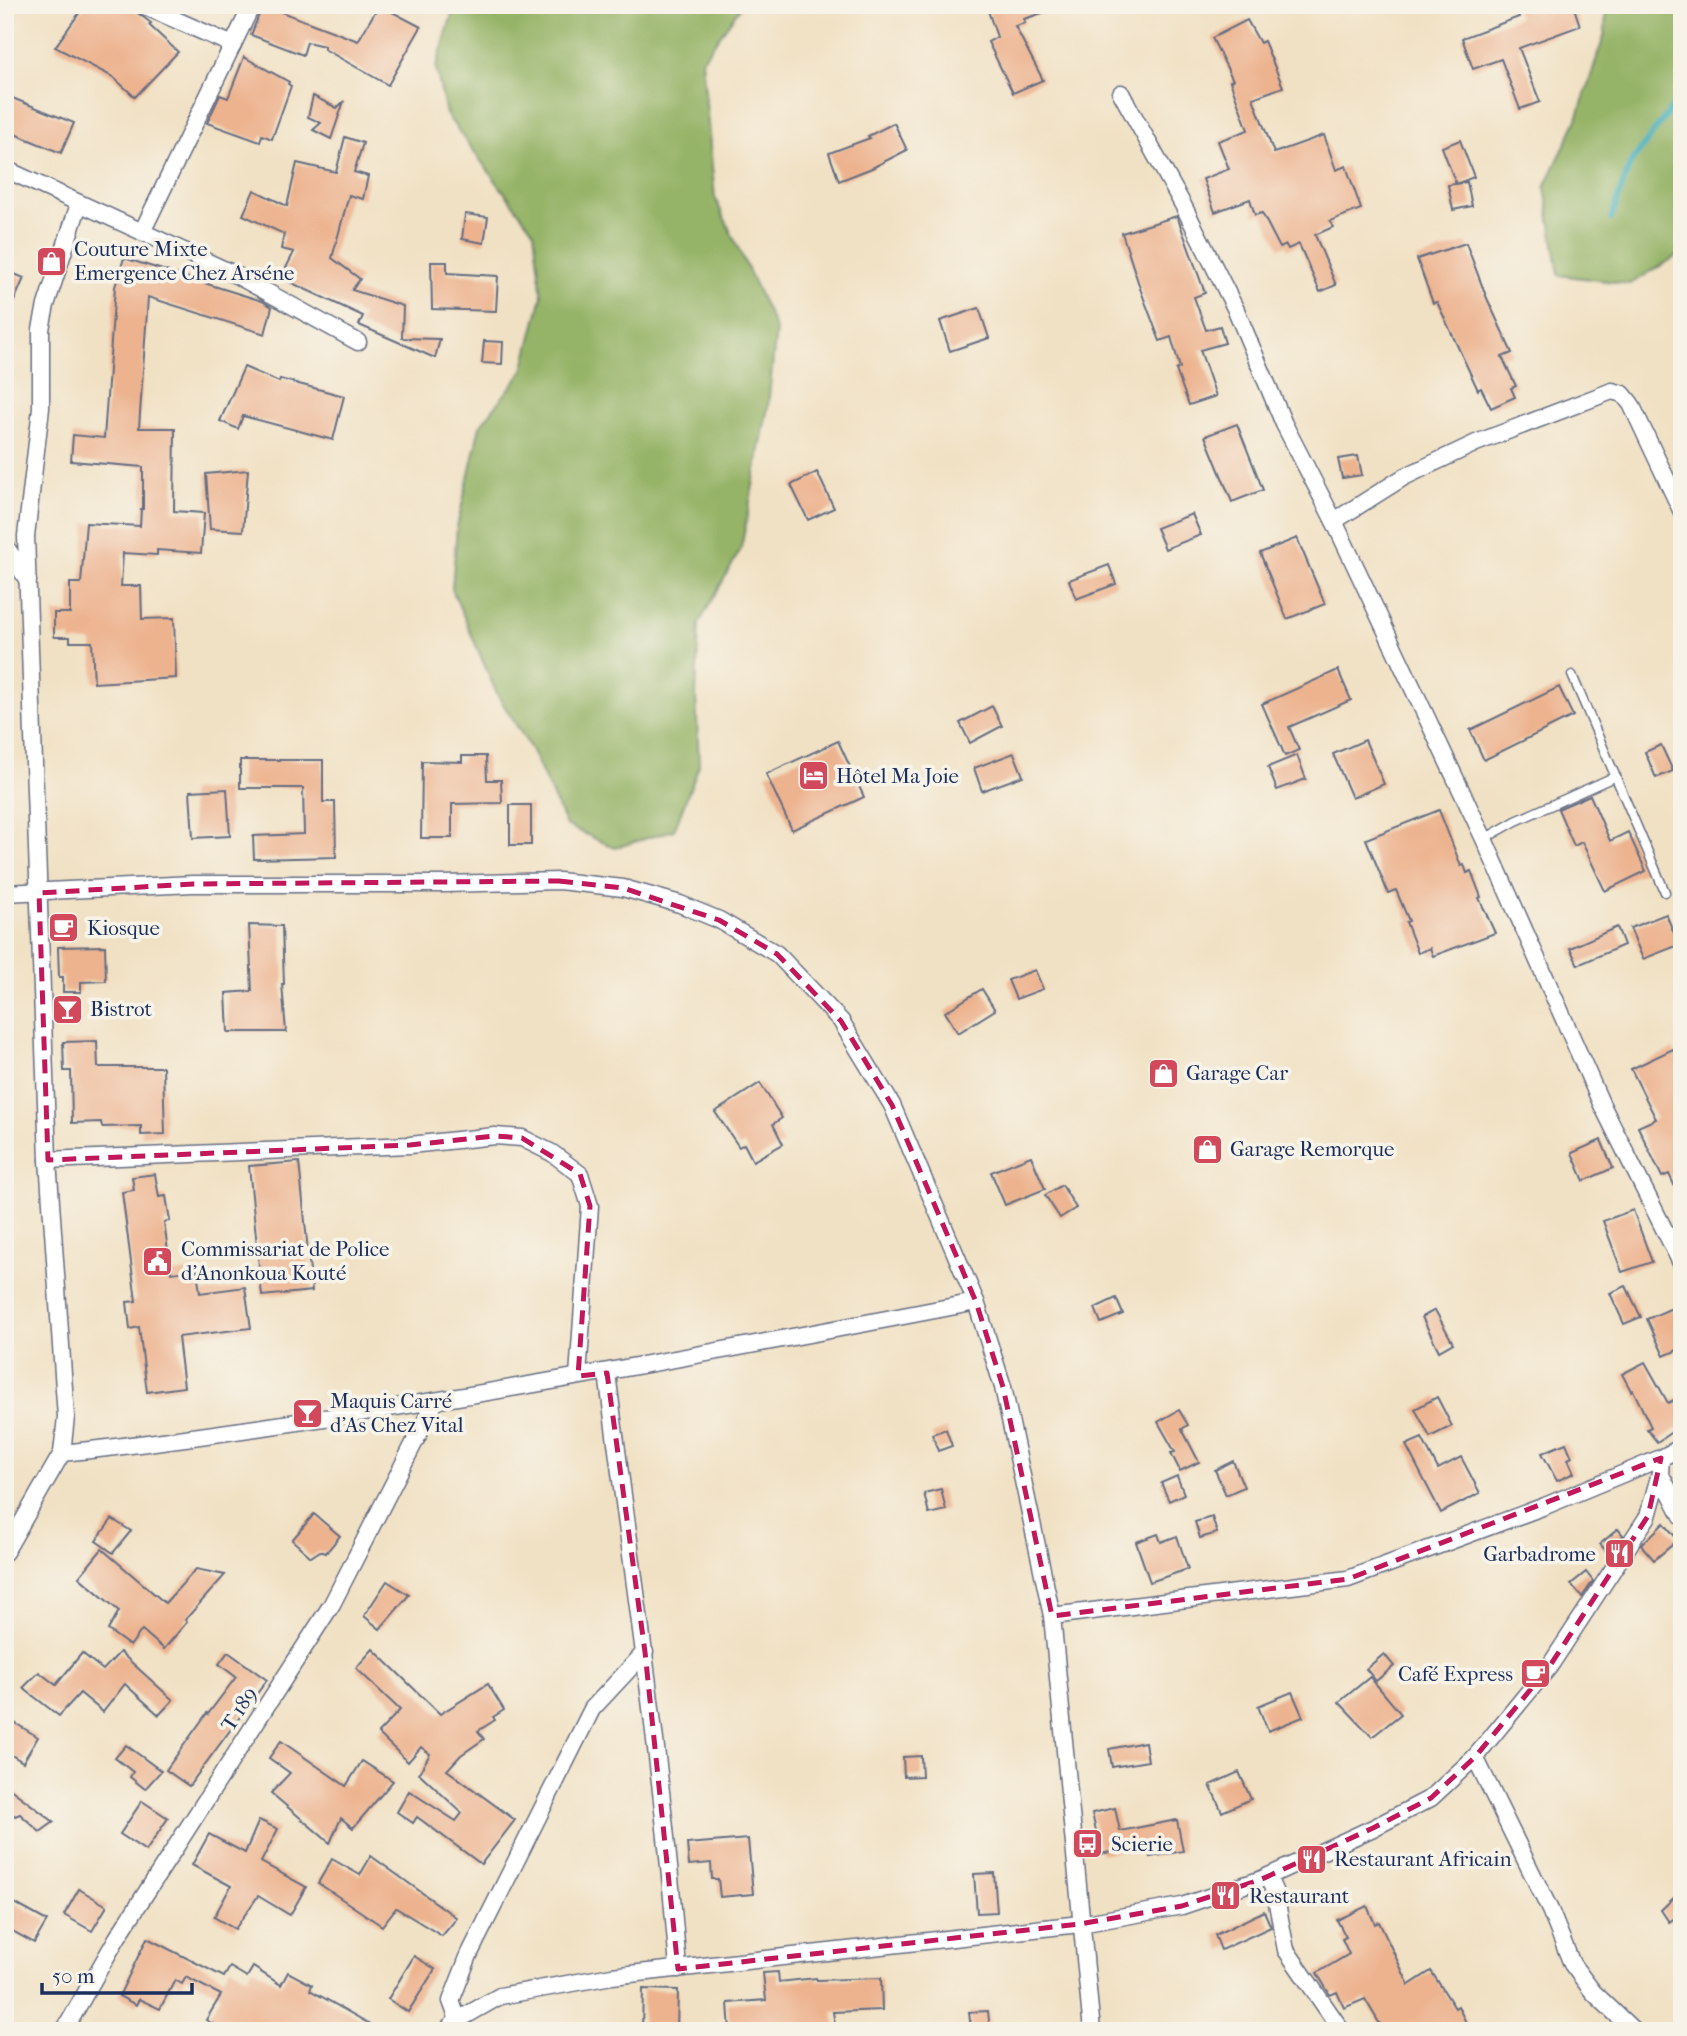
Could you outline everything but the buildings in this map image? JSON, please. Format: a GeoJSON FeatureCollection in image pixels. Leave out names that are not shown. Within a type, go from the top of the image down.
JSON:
{"type":"FeatureCollection","features":[{"type":"Feature","properties":{"kind":"street"},"geometry":{"type":"LineString","coordinates":[[142,5],[233,45]]}},
{"type":"Feature","properties":{"kind":"street"},"geometry":{"type":"LineString","coordinates":[[142,232],[252,5]]}},
{"type":"Feature","properties":{"kind":"street"},"geometry":{"type":"LineString","coordinates":[[1121,93],[1183,205],[1236,310],[1284,424],[1334,521],[1484,839],[1601,1103],[1682,1265]]}},
{"type":"Feature","properties":{"kind":"street"},"geometry":{"type":"LineString","coordinates":[[5,169],[236,275],[358,342]]}},
{"type":"Feature","properties":{"kind":"street"},"geometry":{"type":"LineString","coordinates":[[5,1552],[62,1453],[66,1417],[48,1160],[26,536],[41,408],[41,330],[46,305],[79,204]]}},
{"type":"Feature","properties":{"kind":"street"},"geometry":{"type":"LineString","coordinates":[[1334,521],[1404,477],[1476,443],[1612,391],[1623,394],[1631,404],[1682,512]]}},
{"type":"Feature","properties":{"kind":"street"},"geometry":{"type":"LineString","coordinates":[[5,545],[29,583]]}},
{"type":"Feature","properties":{"kind":"street"},"geometry":{"type":"LineString","coordinates":[[5,893],[193,884],[559,881],[623,888],[680,904],[719,920],[777,954],[841,1021],[892,1105],[976,1302],[1003,1387],[1052,1616],[1092,2031]]}},
{"type":"Feature","properties":{"kind":"street"},"geometry":{"type":"LineString","coordinates":[[48,1160],[410,1145],[495,1136],[522,1138],[552,1153],[580,1174],[590,1206],[578,1376]]}},
{"type":"Feature","properties":{"kind":"street"},"geometry":{"type":"LineString","coordinates":[[62,1453],[132,1446],[435,1402],[607,1373],[976,1302]]}},
{"type":"Feature","properties":{"kind":"street"},"geometry":{"type":"LineString","coordinates":[[607,1373],[636,1607],[645,1652],[678,1969]]}},
{"type":"Feature","properties":{"kind":"street","name":"T 189"},"geometry":{"type":"LineString","coordinates":[[64,2031],[117,1938],[332,1604],[435,1402]]}},
{"type":"Feature","properties":{"kind":"street"},"geometry":{"type":"LineString","coordinates":[[1052,1616],[1348,1579],[1661,1465],[1682,1447]]}},
{"type":"Feature","properties":{"kind":"street"},"geometry":{"type":"LineString","coordinates":[[1661,1465],[1682,1516]]}},
{"type":"Feature","properties":{"kind":"street"},"geometry":{"type":"LineString","coordinates":[[452,2025],[500,1996],[612,1976],[1080,1924],[1182,1906],[1268,1877],[1431,1798],[1475,1756],[1549,1667],[1641,1528],[1648,1516],[1661,1465]]}},
{"type":"Feature","properties":{"kind":"street"},"geometry":{"type":"LineString","coordinates":[[452,2025],[452,2001],[469,1955],[592,1709],[645,1652]]}},
{"type":"Feature","properties":{"kind":"street"},"geometry":{"type":"LineString","coordinates":[[1475,1756],[1572,1964],[1593,1992],[1634,2031]]}},
{"type":"Feature","properties":{"kind":"street"},"geometry":{"type":"LineString","coordinates":[[1268,1877],[1275,1893],[1286,1950],[1342,2031]]}},
{"type":"Feature","properties":{"kind":"lane"},"geometry":{"type":"LineString","coordinates":[[1572,676],[1665,892]]}},
{"type":"Feature","properties":{"kind":"lane"},"geometry":{"type":"LineString","coordinates":[[1484,839],[1516,821],[1616,776]]}},
{"type":"Feature","properties":{"kind":"highlighted area"},"geometry":{"type":"Polygon","coordinates":[[[559,881],[623,888],[719,920],[777,954],[841,1021],[892,1105],[976,1302],[1003,1387],[1052,1616],[1348,1579],[1661,1458],[1648,1516],[1549,1667],[1475,1757],[1431,1798],[1373,1828],[1262,1879],[1182,1906],[1080,1924],[678,1969],[645,1652],[607,1373],[578,1376],[590,1206],[580,1174],[522,1138],[495,1136],[410,1145],[48,1160],[39,893],[193,884],[559,881]]]}},
{"type":"Feature","properties":{"kind":"green space"},"geometry":{"type":"Polygon","coordinates":[[[455,5],[742,5],[702,60],[715,198],[776,330],[768,406],[741,549],[699,623],[696,695],[699,765],[674,830],[615,848],[566,825],[531,749],[497,694],[452,589],[457,527],[480,426],[523,371],[542,296],[534,232],[446,114],[436,68],[455,5]]]}},
{"type":"Feature","properties":{"kind":"green space"},"geometry":{"type":"Polygon","coordinates":[[[1606,5],[1682,5],[1682,253],[1630,284],[1559,275],[1545,187],[1576,122],[1605,33],[1606,5]]]}},
{"type":"Feature","properties":{"kind":"waterway"},"geometry":{"type":"LineString","coordinates":[[1611,219],[1630,164],[1682,94]]}},
{"type":"Feature","properties":{"kind":"place","name":"Couture Mixte Emergence Chez Arséne"},"geometry":{"type":"Point","coordinates":[51,261]}},
{"type":"Feature","properties":{"kind":"place","name":"Hôtel Ma Joie"},"geometry":{"type":"Point","coordinates":[813,776]}},
{"type":"Feature","properties":{"kind":"place","name":"Kiosque"},"geometry":{"type":"Point","coordinates":[64,928]}},
{"type":"Feature","properties":{"kind":"place","name":"Bistrot"},"geometry":{"type":"Point","coordinates":[67,1009]}},
{"type":"Feature","properties":{"kind":"place","name":"Garage Car"},"geometry":{"type":"Point","coordinates":[1163,1073]}},
{"type":"Feature","properties":{"kind":"place","name":"Garage Remorque"},"geometry":{"type":"Point","coordinates":[1207,1149]}},
{"type":"Feature","properties":{"kind":"place","name":"Commissariat de Police d'Anonkoua Kouté"},"geometry":{"type":"Point","coordinates":[158,1261]}},
{"type":"Feature","properties":{"kind":"place","name":"Maquis Carré d'As Chez Vital"},"geometry":{"type":"Point","coordinates":[307,1413]}},
{"type":"Feature","properties":{"kind":"place","name":"Garbadrome"},"geometry":{"type":"Point","coordinates":[1619,1554]}},
{"type":"Feature","properties":{"kind":"place","name":"Café Express"},"geometry":{"type":"Point","coordinates":[1536,1674]}},
{"type":"Feature","properties":{"kind":"place","name":"Scierie"},"geometry":{"type":"Point","coordinates":[1088,1844]}},
{"type":"Feature","properties":{"kind":"place","name":"Restaurant Africain"},"geometry":{"type":"Point","coordinates":[1311,1859]}},
{"type":"Feature","properties":{"kind":"place","name":"Restaurant"},"geometry":{"type":"Point","coordinates":[1226,1896]}}]}
